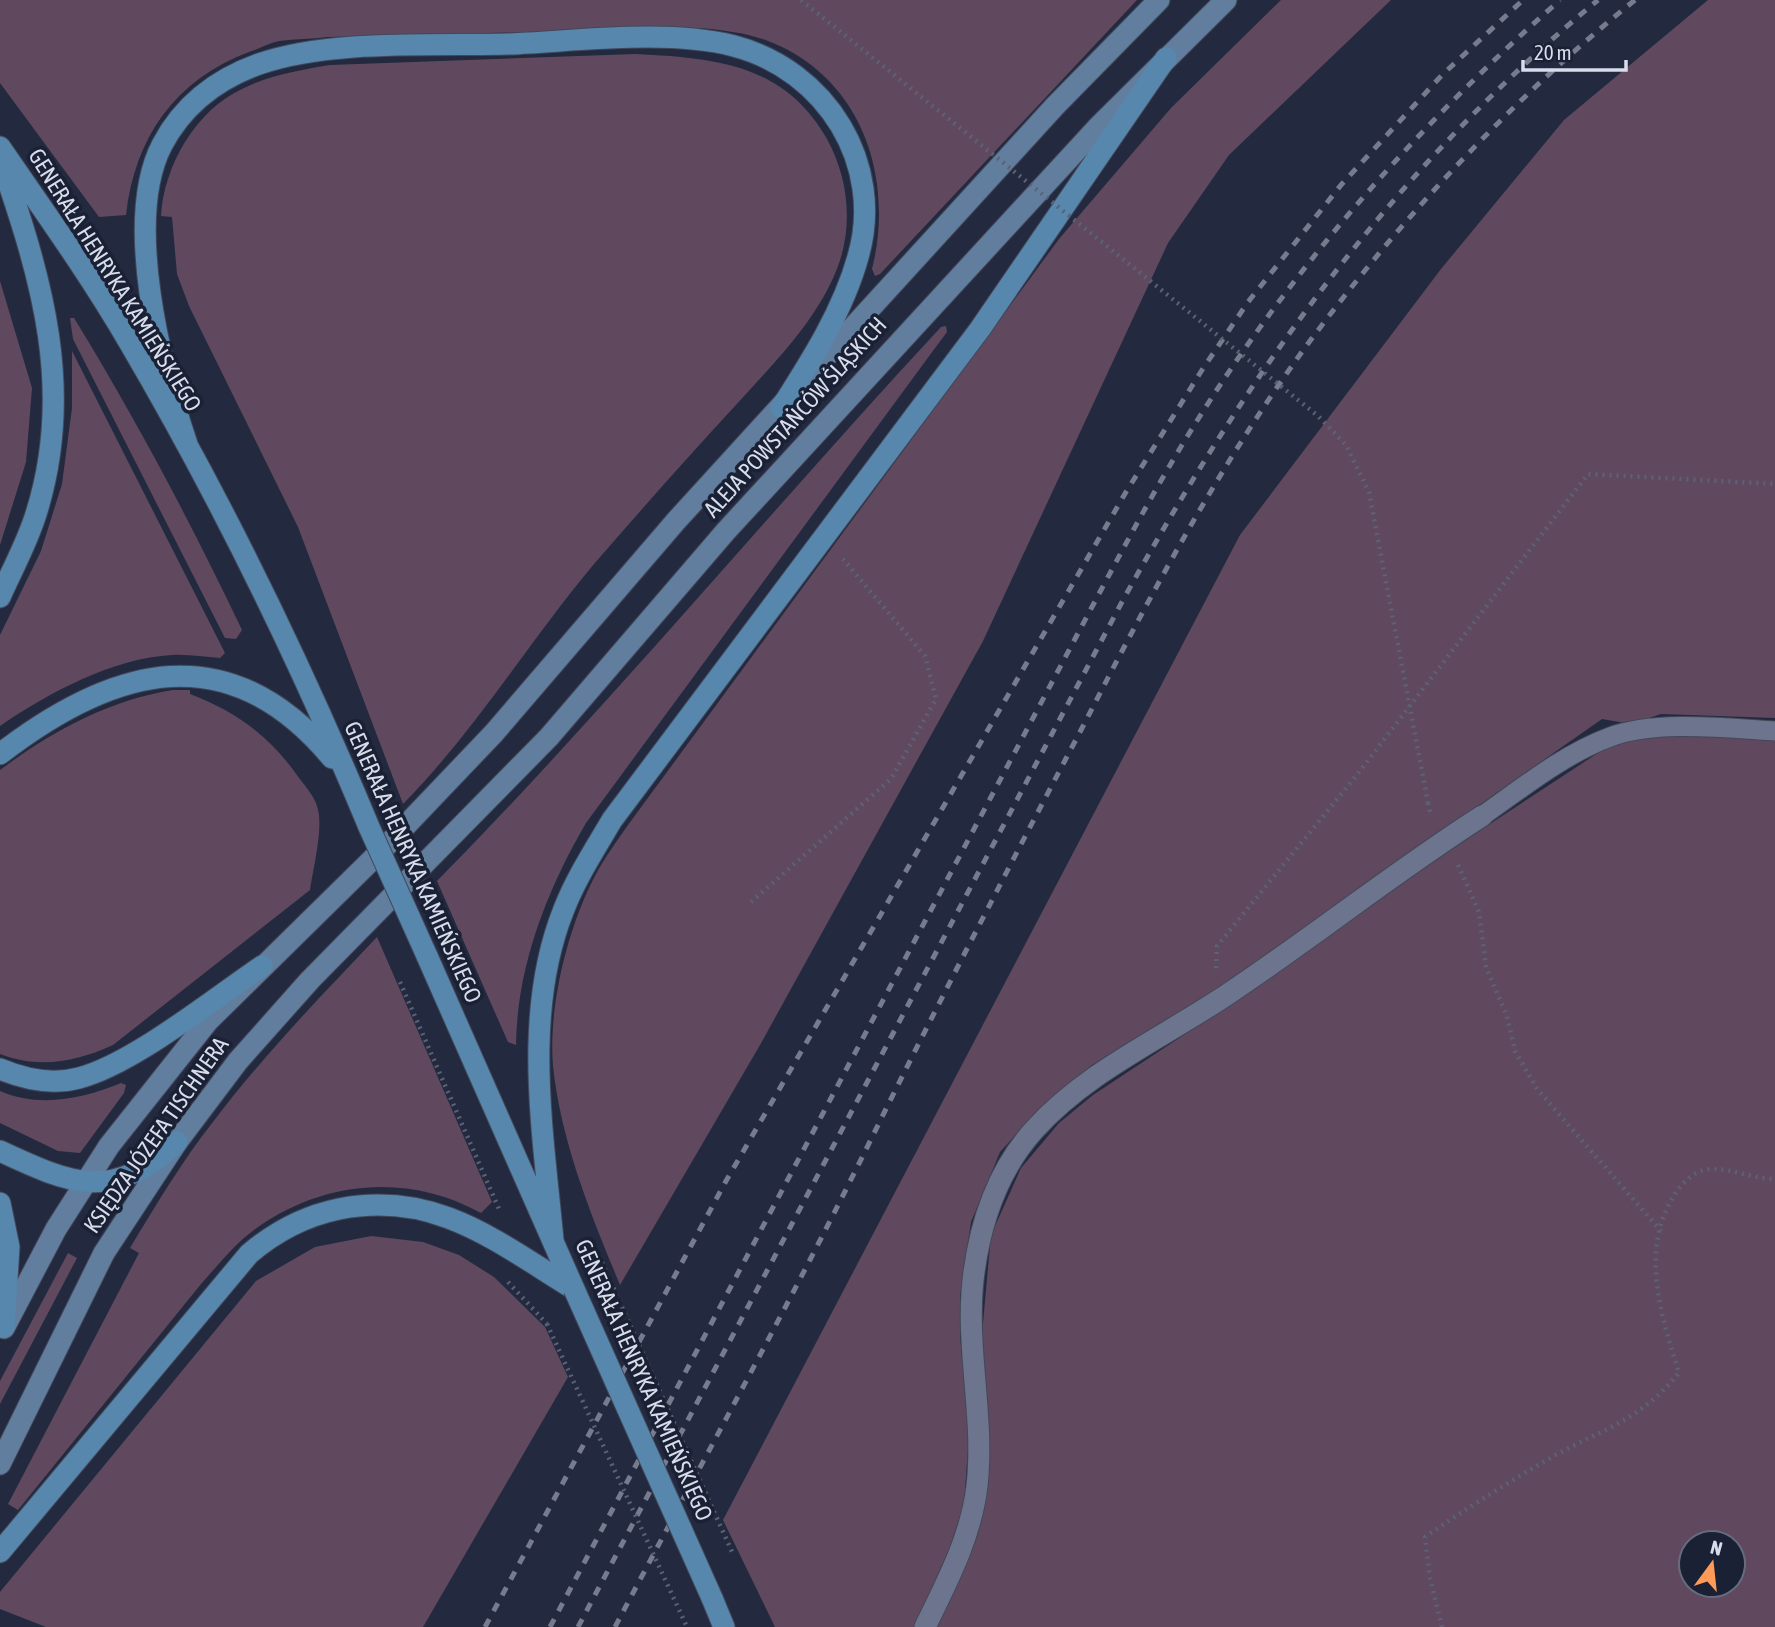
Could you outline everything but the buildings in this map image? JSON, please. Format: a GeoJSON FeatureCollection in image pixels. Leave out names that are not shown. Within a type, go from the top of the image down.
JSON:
{"type":"FeatureCollection","features":[{"type":"Feature","properties":{"kind":"main road","name":"ALEJA POWSTAŃCÓW ŚLĄSKICH"},"geometry":{"type":"LineString","coordinates":[[392,840],[494,733],[676,522],[1055,106],[1159,0]]}},
{"type":"Feature","properties":{"kind":"main road","name":"ALEJA POWSTAŃCÓW ŚLĄSKICH"},"geometry":{"type":"LineString","coordinates":[[412,877],[548,737],[726,531],[1097,128],[1226,0]]}},
{"type":"Feature","properties":{"kind":"main road"},"geometry":{"type":"LineString","coordinates":[[187,444],[163,357],[146,257],[146,205],[154,165],[162,145],[197,99],[227,77],[263,63],[304,53],[348,49],[674,38],[732,45],[752,52],[799,77],[822,98],[847,133],[860,179],[862,231],[859,253],[849,283],[811,360],[781,408]]}},
{"type":"Feature","properties":{"kind":"main road"},"geometry":{"type":"LineString","coordinates":[[552,1240],[541,1116],[540,1006],[548,956],[564,908],[612,820],[980,329],[1166,58]]}},
{"type":"Feature","properties":{"kind":"main road","name":"GENERAŁA HENRYKA KAMIEŃSKIEGO"},"geometry":{"type":"LineString","coordinates":[[0,147],[128,340],[187,444],[262,590],[352,786],[724,1627]]}},
{"type":"Feature","properties":{"kind":"main road"},"geometry":{"type":"LineString","coordinates":[[0,159],[26,233],[49,331],[56,391],[53,436],[41,498],[0,597]]}},
{"type":"Feature","properties":{"kind":"main road"},"geometry":{"type":"LineString","coordinates":[[0,754],[41,723],[91,696],[142,680],[176,674],[192,675],[236,685],[270,702],[323,747],[352,786]]}},
{"type":"Feature","properties":{"kind":"main road","name":"KSIĘDZA JÓZEFA TISCHNERA"},"geometry":{"type":"LineString","coordinates":[[2,1331],[84,1183],[166,1071],[262,966],[392,840]]}},
{"type":"Feature","properties":{"kind":"main road","name":"KSIĘDZA JÓZEFA TISCHNERA"},"geometry":{"type":"LineString","coordinates":[[0,1464],[104,1253],[177,1142],[272,1021],[412,877]]}},
{"type":"Feature","properties":{"kind":"main road"},"geometry":{"type":"LineString","coordinates":[[0,1069],[48,1081],[80,1078],[96,1072],[127,1057],[262,966]]}},
{"type":"Feature","properties":{"kind":"main road"},"geometry":{"type":"LineString","coordinates":[[0,1151],[44,1171],[84,1183],[106,1182],[131,1174],[154,1162],[177,1142]]}},
{"type":"Feature","properties":{"kind":"main road"},"geometry":{"type":"LineString","coordinates":[[0,1203],[9,1247],[2,1331]]}},
{"type":"Feature","properties":{"kind":"main road"},"geometry":{"type":"LineString","coordinates":[[0,1552],[249,1254],[271,1235],[298,1222],[351,1207],[409,1205],[442,1214],[484,1233],[575,1289]]}},
{"type":"Feature","properties":{"kind":"street"},"geometry":{"type":"LineString","coordinates":[[925,1627],[953,1572],[968,1526],[977,1485],[978,1436],[970,1310],[978,1244],[992,1197],[1018,1151],[1060,1105],[1118,1062],[1213,1004],[1438,844],[1482,816]]}},
{"type":"Feature","properties":{"kind":"lane"},"geometry":{"type":"LineString","coordinates":[[1482,816],[1548,771],[1611,736],[1678,726],[1775,731]]}},
{"type":"Feature","properties":{"kind":"path"},"geometry":{"type":"LineString","coordinates":[[801,0],[1318,416],[1346,445],[1369,492],[1428,803]]}},
{"type":"Feature","properties":{"kind":"path"},"geometry":{"type":"LineString","coordinates":[[1213,1004],[1217,946],[1356,776],[1588,474],[1775,484]]}},
{"type":"Feature","properties":{"kind":"path"},"geometry":{"type":"LineString","coordinates":[[751,902],[891,779],[936,699],[925,656],[825,537]]}},
{"type":"Feature","properties":{"kind":"path"},"geometry":{"type":"LineString","coordinates":[[1438,844],[1461,868],[1479,912],[1486,967],[1507,1016],[1515,1051],[1537,1089],[1661,1231]]}},
{"type":"Feature","properties":{"kind":"path"},"geometry":{"type":"LineString","coordinates":[[400,982],[499,1209]]}},
{"type":"Feature","properties":{"kind":"path"},"geometry":{"type":"LineString","coordinates":[[1442,1627],[1430,1578],[1425,1537],[1558,1454],[1607,1433],[1657,1400],[1679,1373],[1662,1318],[1653,1254],[1671,1200],[1687,1177],[1711,1169],[1756,1179],[1775,1179]]}},
{"type":"Feature","properties":{"kind":"path"},"geometry":{"type":"LineString","coordinates":[[600,1255],[733,1554]]}},
{"type":"Feature","properties":{"kind":"path"},"geometry":{"type":"LineString","coordinates":[[505,1279],[547,1325],[687,1627]]}},
{"type":"Feature","properties":{"kind":"shaded area"},"geometry":{"type":"Polygon","coordinates":[[[0,0],[1137,0],[880,274],[875,276],[872,269],[878,235],[879,200],[874,166],[864,134],[848,105],[827,79],[800,57],[760,38],[700,28],[328,37],[275,42],[223,64],[180,95],[149,137],[131,187],[126,215],[99,217],[0,83],[0,0]]]}},
{"type":"Feature","properties":{"kind":"shaded area"},"geometry":{"type":"Polygon","coordinates":[[[1281,0],[1391,0],[1229,155],[1168,243],[983,641],[760,1045],[620,1285],[588,1205],[570,1150],[553,1066],[554,1018],[562,967],[577,918],[596,874],[628,825],[1059,239],[1171,108],[1281,0]]]}},
{"type":"Feature","properties":{"kind":"shaded area"},"geometry":{"type":"Polygon","coordinates":[[[1708,0],[1775,0],[1775,718],[1661,714],[1631,724],[1602,719],[1191,1007],[1092,1065],[1039,1109],[1000,1152],[971,1222],[960,1296],[960,1336],[969,1434],[964,1504],[950,1547],[915,1627],[775,1627],[723,1520],[1240,535],[1441,269],[1564,120],[1708,0]]]}},
{"type":"Feature","properties":{"kind":"shaded area"},"geometry":{"type":"Polygon","coordinates":[[[635,54],[692,58],[744,70],[768,80],[790,94],[810,114],[835,155],[845,189],[847,224],[840,259],[825,294],[790,345],[594,564],[478,717],[403,804],[298,527],[189,306],[177,274],[172,217],[161,216],[168,178],[185,142],[210,111],[242,89],[285,74],[330,65],[635,54]]]}},
{"type":"Feature","properties":{"kind":"shaded area"},"geometry":{"type":"Polygon","coordinates":[[[0,281],[32,388],[26,462],[0,545],[0,281]]]}},
{"type":"Feature","properties":{"kind":"shaded area"},"geometry":{"type":"Polygon","coordinates":[[[70,318],[74,318],[97,356],[183,511],[242,630],[236,639],[225,638],[73,339],[70,318]]]}},
{"type":"Feature","properties":{"kind":"shaded area"},"geometry":{"type":"Polygon","coordinates":[[[946,326],[947,332],[586,823],[559,875],[537,930],[522,986],[516,1045],[508,1042],[437,881],[566,745],[941,327],[946,326]]]}},
{"type":"Feature","properties":{"kind":"shaded area"},"geometry":{"type":"Polygon","coordinates":[[[72,351],[225,653],[220,658],[172,655],[150,658],[104,670],[39,701],[0,726],[0,635],[41,551],[62,484],[72,408],[72,351]]]}},
{"type":"Feature","properties":{"kind":"shaded area"},"geometry":{"type":"Polygon","coordinates":[[[173,690],[190,690],[190,694],[223,709],[251,727],[288,763],[310,793],[317,806],[319,828],[310,890],[113,1045],[85,1056],[57,1062],[29,1061],[0,1054],[0,770],[40,743],[82,720],[126,701],[173,690]]]}},
{"type":"Feature","properties":{"kind":"shaded area"},"geometry":{"type":"Polygon","coordinates":[[[1658,729],[1775,734],[1775,1627],[936,1627],[960,1576],[991,1235],[1021,1168],[1059,1123],[1093,1095],[1220,1011],[1406,879],[1607,747],[1658,729]]]}},
{"type":"Feature","properties":{"kind":"shaded area"},"geometry":{"type":"Polygon","coordinates":[[[377,937],[492,1202],[481,1213],[453,1200],[425,1192],[396,1187],[368,1187],[311,1199],[258,1227],[235,1246],[201,1284],[18,1510],[8,1504],[139,1253],[130,1248],[170,1184],[202,1137],[252,1074],[292,1027],[377,937]]]}},
{"type":"Feature","properties":{"kind":"shaded area"},"geometry":{"type":"Polygon","coordinates":[[[121,1083],[126,1085],[124,1093],[80,1153],[58,1151],[0,1123],[0,1091],[30,1099],[61,1099],[92,1093],[121,1083]]]}},
{"type":"Feature","properties":{"kind":"shaded area"},"geometry":{"type":"Polygon","coordinates":[[[371,1236],[423,1242],[459,1255],[494,1277],[545,1327],[568,1377],[423,1627],[46,1627],[0,1609],[0,1592],[256,1281],[315,1247],[371,1236]]]}},
{"type":"Feature","properties":{"kind":"shaded area"},"geometry":{"type":"Polygon","coordinates":[[[68,1253],[77,1258],[0,1404],[0,1381],[68,1253]]]}},
{"type":"Feature","properties":{"kind":"railway"},"geometry":{"type":"LineString","coordinates":[[485,1627],[726,1181],[1126,492],[1202,370],[1248,302],[1341,185],[1442,75],[1523,0]]}},
{"type":"Feature","properties":{"kind":"railway"},"geometry":{"type":"LineString","coordinates":[[550,1627],[1101,590],[1158,485],[1195,424],[1274,308],[1362,198],[1458,96],[1560,0]]}},
{"type":"Feature","properties":{"kind":"railway"},"geometry":{"type":"LineString","coordinates":[[578,1627],[1123,600],[1222,433],[1275,353],[1331,277],[1391,204],[1455,133],[1524,65],[1598,0]]}},
{"type":"Feature","properties":{"kind":"railway"},"geometry":{"type":"LineString","coordinates":[[615,1627],[817,1247],[955,972],[1133,631],[1186,533],[1244,437],[1307,345],[1420,206],[1502,119],[1589,38],[1635,0]]}}]}
